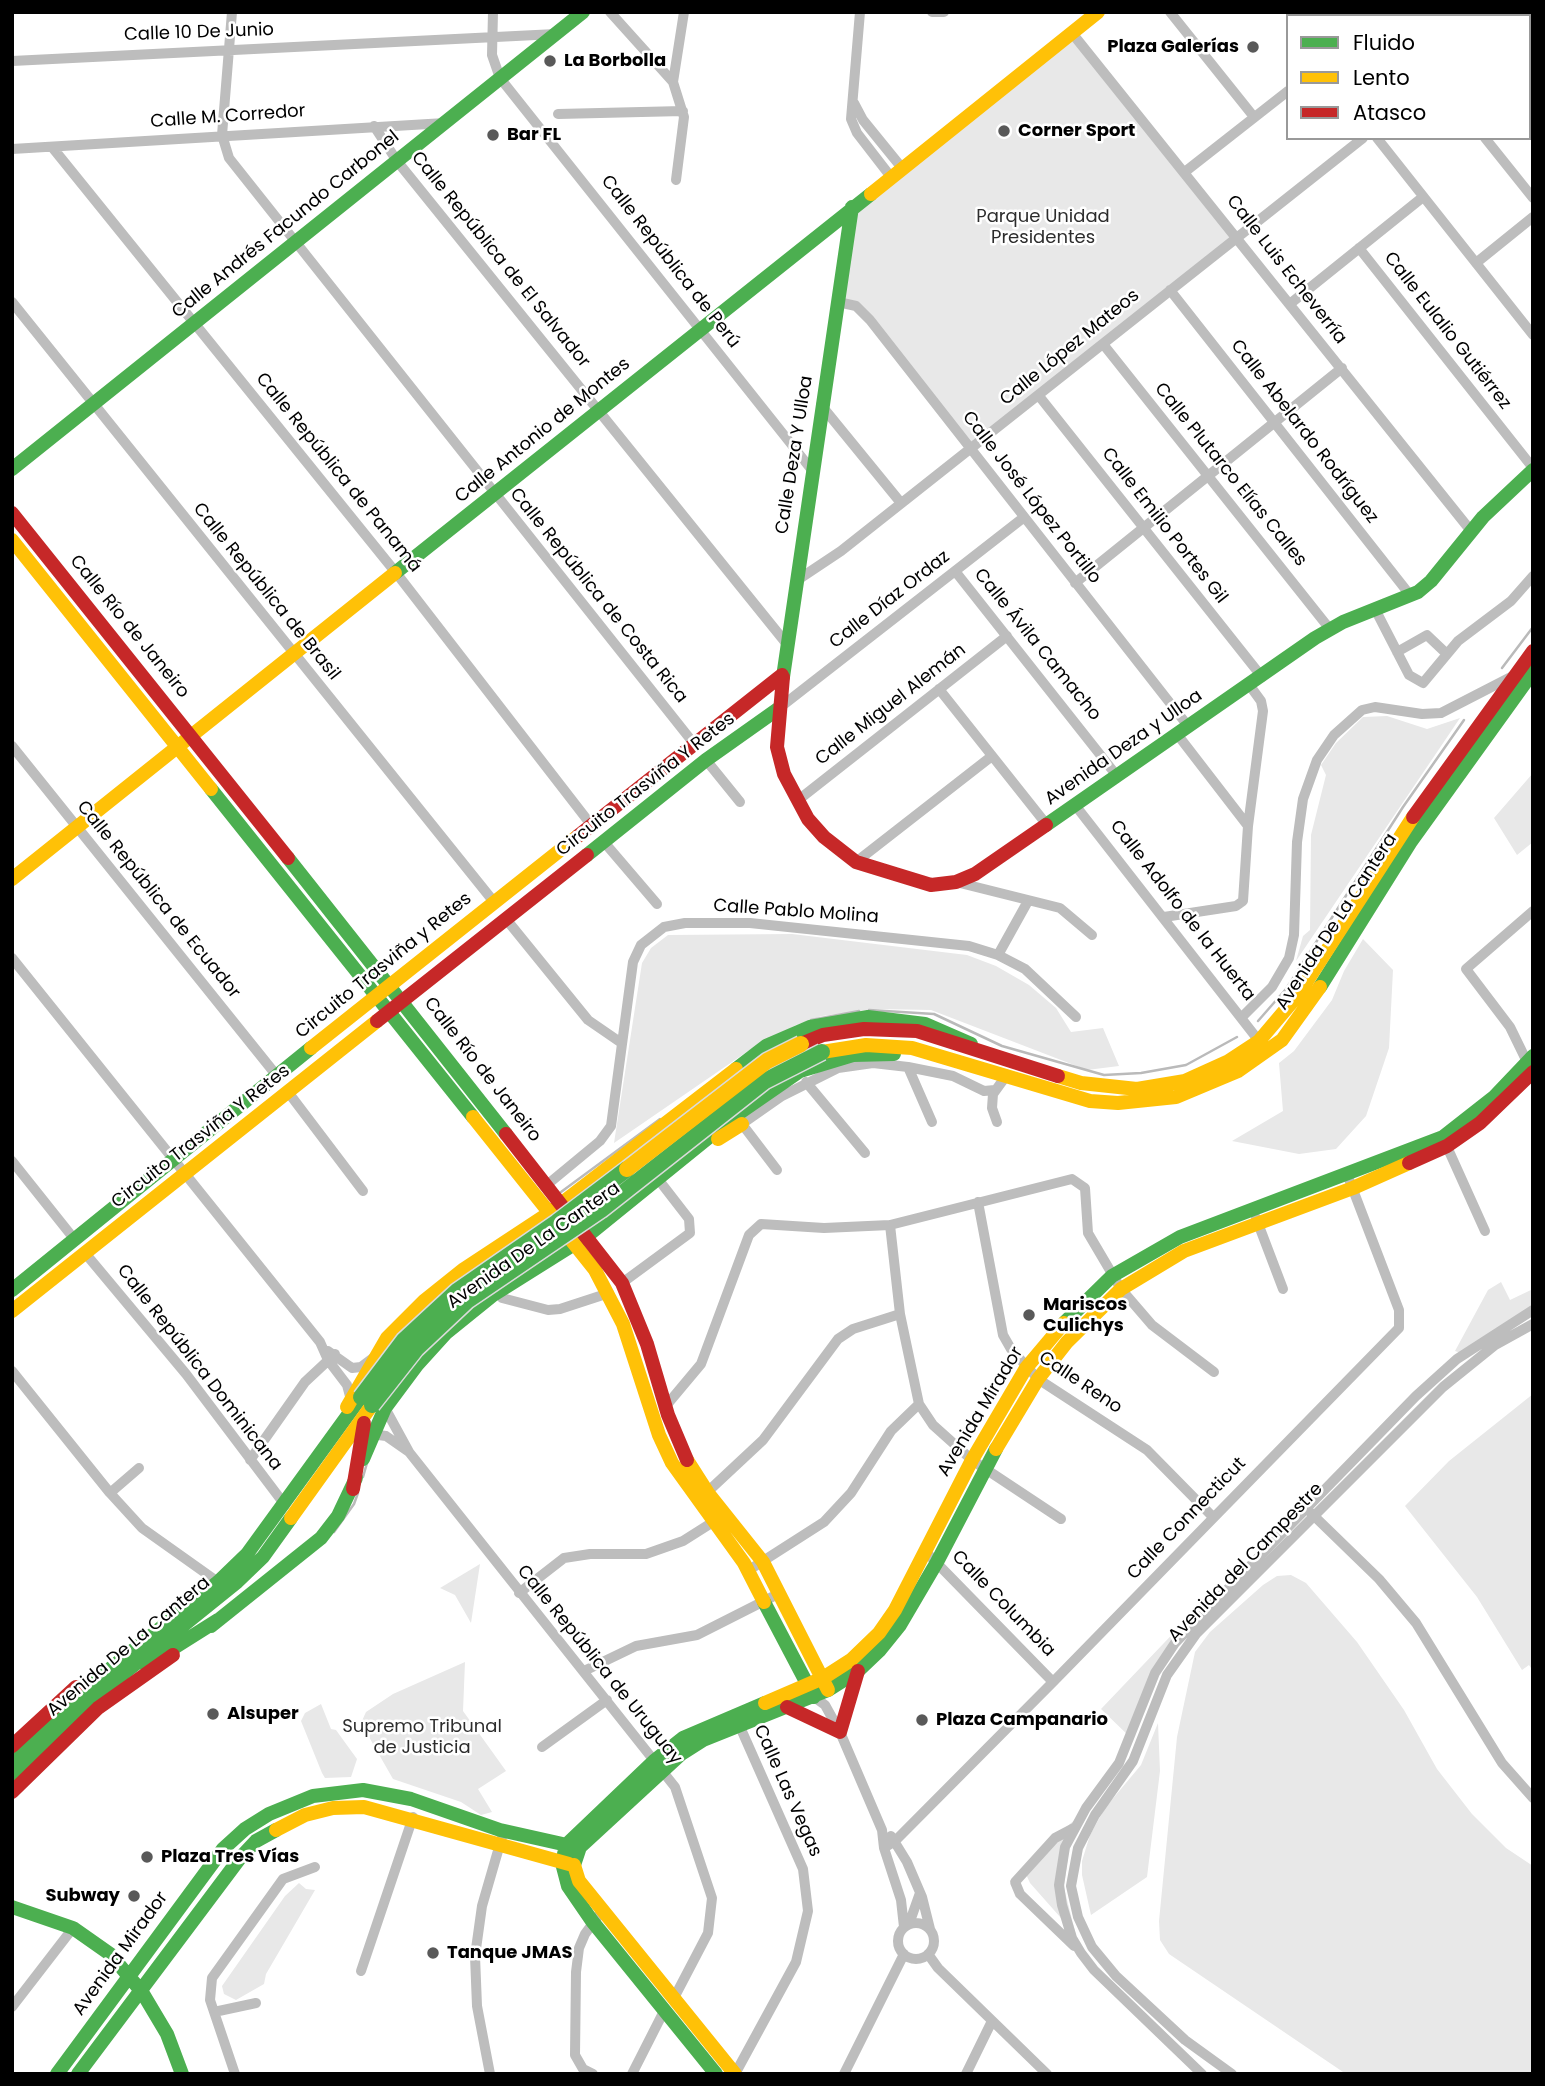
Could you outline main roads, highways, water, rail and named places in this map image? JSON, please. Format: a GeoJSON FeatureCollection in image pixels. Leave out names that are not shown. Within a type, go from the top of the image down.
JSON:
{"type":"FeatureCollection","features":[{"type":"Feature","properties":{"kind":"main road","name":"Calle Andrés Facundo Carbonel"},"geometry":{"type":"LineString","coordinates":[[12,469],[583,12]]}},
{"type":"Feature","properties":{"kind":"main road","name":"Calle Antonio de Montes"},"geometry":{"type":"LineString","coordinates":[[12,879],[1098,12]]}},
{"type":"Feature","properties":{"kind":"main road","name":"Calle Deza Y Ulloa"},"geometry":{"type":"LineString","coordinates":[[778,709],[811,469],[852,207]]}},
{"type":"Feature","properties":{"kind":"main road","name":"Avenida Deza y Ulloa"},"geometry":{"type":"LineString","coordinates":[[778,709],[777,747],[784,774],[797,801],[824,837],[856,862],[909,881],[931,885],[956,882],[975,874],[1047,825],[1329,628],[1410,595],[1431,581],[1471,531],[1533,469]]}},
{"type":"Feature","properties":{"kind":"main road","name":"Calle Río de Janeiro"},"geometry":{"type":"LineString","coordinates":[[12,513],[192,736],[396,1006],[556,1208],[622,1283],[647,1344],[665,1407],[713,1522],[756,1566]]}},
{"type":"Feature","properties":{"kind":"main road","name":"Calle Río de Janeiro"},"geometry":{"type":"LineString","coordinates":[[12,540],[178,747],[383,989]]}},
{"type":"Feature","properties":{"kind":"main road","name":"Avenida De La Cantera"},"geometry":{"type":"LineString","coordinates":[[367,1405],[416,1349],[467,1301],[601,1210],[765,1081],[822,1052],[852,1046],[912,1048],[1090,1101],[1185,1081],[1227,1062],[1259,1041],[1298,995],[1402,833],[1533,651]]}},
{"type":"Feature","properties":{"kind":"main road","name":"Avenida De La Cantera"},"geometry":{"type":"LineString","coordinates":[[12,1777],[78,1702],[128,1669],[237,1582],[263,1557],[367,1405],[404,1340],[457,1291],[557,1222],[767,1061],[823,1035],[881,1028],[917,1031],[1119,1095],[1159,1101],[1194,1092],[1238,1071],[1282,1040],[1312,1002],[1410,843],[1533,672]]}},
{"type":"Feature","properties":{"kind":"main road","name":"Circuito Trasviña y Retes"},"geometry":{"type":"LineString","coordinates":[[12,1290],[383,989],[782,676]]}},
{"type":"Feature","properties":{"kind":"main road","name":"Circuito Trasviña Y Retes"},"geometry":{"type":"LineString","coordinates":[[12,1311],[706,760],[778,709]]}},
{"type":"Feature","properties":{"kind":"main road","name":"Calle Río de Janeiro"},"geometry":{"type":"LineString","coordinates":[[396,1006],[548,1184],[556,1208]]}},
{"type":"Feature","properties":{"kind":"main road","name":"Avenida De La Cantera"},"geometry":{"type":"LineString","coordinates":[[12,1792],[98,1708],[218,1620],[321,1538],[338,1516],[353,1489],[371,1434],[367,1405],[373,1358],[406,1317],[464,1269],[556,1208],[745,1060],[766,1046],[810,1027],[868,1017],[898,1018],[954,1034],[986,1052]]}},
{"type":"Feature","properties":{"kind":"main road","name":"Avenida De La Cantera"},"geometry":{"type":"LineString","coordinates":[[12,1760],[168,1622],[218,1582],[247,1554],[333,1437],[442,1337],[494,1295],[582,1240],[768,1091],[817,1064],[872,1054],[951,1058]]}},
{"type":"Feature","properties":{"kind":"main road","name":"Avenida Mirador"},"geometry":{"type":"LineString","coordinates":[[931,1557],[972,1460],[1073,1313],[1180,1237],[1255,1216],[1445,1142],[1494,1097],[1531,1068]]}},
{"type":"Feature","properties":{"kind":"main road"},"geometry":{"type":"LineString","coordinates":[[689,1154],[742,1124]]}},
{"type":"Feature","properties":{"kind":"main road"},"geometry":{"type":"LineString","coordinates":[[608,1167],[601,1181],[604,1195],[617,1203],[630,1202]]}},
{"type":"Feature","properties":{"kind":"main road","name":"Calle Río de Janeiro"},"geometry":{"type":"LineString","coordinates":[[582,1240],[609,1293],[635,1358],[659,1435],[672,1464],[702,1496],[756,1566],[820,1691]]}},
{"type":"Feature","properties":{"kind":"main road"},"geometry":{"type":"LineString","coordinates":[[495,1248],[526,1244],[532,1249],[536,1258],[526,1274]]}},
{"type":"Feature","properties":{"kind":"main road","name":"Avenida Mirador"},"geometry":{"type":"LineString","coordinates":[[78,2074],[142,1992],[220,1882],[256,1841],[305,1815],[333,1808],[363,1807],[501,1838],[573,1846],[699,1729],[737,1720],[820,1691],[854,1666],[931,1557],[986,1469],[1032,1374]]}},
{"type":"Feature","properties":{"kind":"main road"},"geometry":{"type":"LineString","coordinates":[[353,1489],[367,1405]]}},
{"type":"Feature","properties":{"kind":"main road"},"geometry":{"type":"LineString","coordinates":[[128,1669],[164,1654],[218,1620]]}},
{"type":"Feature","properties":{"kind":"main road","name":"Avenida De La Cantera"},"geometry":{"type":"LineString","coordinates":[[12,1746],[93,1673],[156,1625],[168,1622]]}},
{"type":"Feature","properties":{"kind":"main road"},"geometry":{"type":"LineString","coordinates":[[801,1654],[826,1662],[854,1666],[840,1732],[787,1702],[801,1654]]}},
{"type":"Feature","properties":{"kind":"main road","name":"Avenida Mirador"},"geometry":{"type":"LineString","coordinates":[[57,2074],[229,1843],[269,1814],[313,1796],[344,1790],[389,1794],[443,1808],[501,1838],[568,1864]]}},
{"type":"Feature","properties":{"kind":"main road"},"geometry":{"type":"LineString","coordinates":[[573,1846],[568,1864],[568,1886],[597,1916],[669,2004],[735,2074]]}},
{"type":"Feature","properties":{"kind":"main road"},"geometry":{"type":"LineString","coordinates":[[12,1907],[73,1928],[92,1938],[130,1974],[167,2034],[182,2074]]}},
{"type":"Feature","properties":{"kind":"main road"},"geometry":{"type":"LineString","coordinates":[[669,2004],[716,2074]]}},
{"type":"Feature","properties":{"kind":"waterway"},"geometry":{"type":"LineString","coordinates":[[1502,668],[1533,627]]}},
{"type":"Feature","properties":{"kind":"waterway"},"geometry":{"type":"LineString","coordinates":[[1258,1021],[1286,989],[1403,807],[1464,720]]}},
{"type":"Feature","properties":{"kind":"waterway"},"geometry":{"type":"LineString","coordinates":[[869,1010],[934,1014],[1002,1046],[1104,1075],[1141,1073],[1186,1065],[1237,1037]]}},
{"type":"Feature","properties":{"kind":"waterway"},"geometry":{"type":"LineString","coordinates":[[811,1020],[859,1011]]}},
{"type":"Feature","properties":{"kind":"waterway"},"geometry":{"type":"LineString","coordinates":[[561,1192],[660,1119]]}},
{"type":"Feature","properties":{"kind":"waterway"},"geometry":{"type":"LineString","coordinates":[[363,1477],[367,1463]]}},
{"type":"Feature","properties":{"kind":"waterway"},"geometry":{"type":"LineString","coordinates":[[334,1532],[354,1504],[358,1493]]}},
{"type":"Feature","properties":{"kind":"place","name":"Plaza Galerías"},"geometry":{"type":"Point","coordinates":[1253,47]}},
{"type":"Feature","properties":{"kind":"place","name":"La Borbolla"},"geometry":{"type":"Point","coordinates":[550,61]}},
{"type":"Feature","properties":{"kind":"place","name":"Corner Sport"},"geometry":{"type":"Point","coordinates":[1004,131]}},
{"type":"Feature","properties":{"kind":"place","name":"Bar FL"},"geometry":{"type":"Point","coordinates":[493,135]}},
{"type":"Feature","properties":{"kind":"place","name":"Mariscos Culichys"},"geometry":{"type":"Point","coordinates":[1029,1315]}},
{"type":"Feature","properties":{"kind":"place","name":"Alsuper"},"geometry":{"type":"Point","coordinates":[213,1714]}},
{"type":"Feature","properties":{"kind":"place","name":"Plaza Campanario"},"geometry":{"type":"Point","coordinates":[922,1720]}},
{"type":"Feature","properties":{"kind":"place","name":"Plaza Tres Vías"},"geometry":{"type":"Point","coordinates":[147,1857]}},
{"type":"Feature","properties":{"kind":"place","name":"Subway"},"geometry":{"type":"Point","coordinates":[134,1896]}},
{"type":"Feature","properties":{"kind":"place","name":"Tanque JMAS"},"geometry":{"type":"Point","coordinates":[433,1953]}},
{"type":"Feature","properties":{"kind":"park label","name":"Parque Unidad Presidentes"},"geometry":{"type":"Point","coordinates":[1043,227]}},
{"type":"Feature","properties":{"kind":"park label","name":"Supremo Tribunal de Justicia"},"geometry":{"type":"Point","coordinates":[422,1737]}}]}
